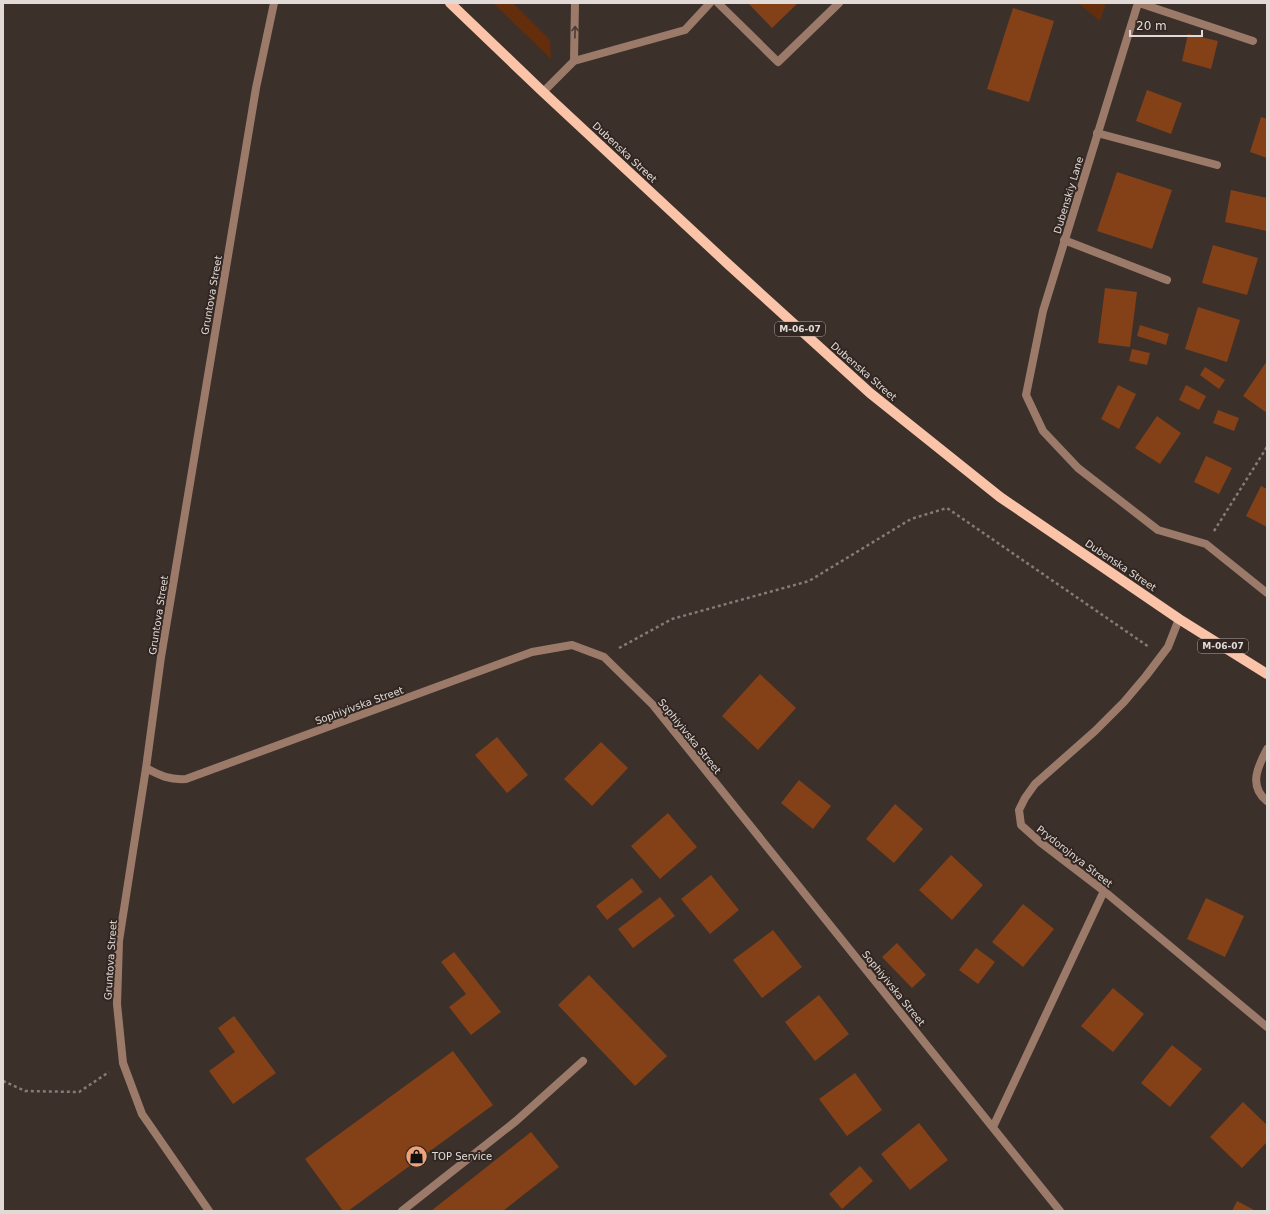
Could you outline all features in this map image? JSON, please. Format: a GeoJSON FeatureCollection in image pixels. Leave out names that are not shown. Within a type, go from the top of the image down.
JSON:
{"type":"FeatureCollection","features":[{"type":"Feature","properties":{"kind":"main road","name":"Dubenska Street"},"geometry":{"type":"LineString","coordinates":[[450,3],[543,92],[729,265],[870,393],[1000,497],[1180,619],[1267,674]]}},
{"type":"Feature","properties":{"kind":"street","name":"Gruntova Street"},"geometry":{"type":"LineString","coordinates":[[209,1211],[142,1114],[122,1063],[117,1004],[119,941],[146,768],[161,657],[256,88],[274,3]]}},
{"type":"Feature","properties":{"kind":"street"},"geometry":{"type":"LineString","coordinates":[[574,61],[575,3]]}},
{"type":"Feature","properties":{"kind":"street"},"geometry":{"type":"LineString","coordinates":[[543,92],[574,61],[685,30],[710,3]]}},
{"type":"Feature","properties":{"kind":"street"},"geometry":{"type":"LineString","coordinates":[[718,3],[778,62],[840,3]]}},
{"type":"Feature","properties":{"kind":"street"},"geometry":{"type":"LineString","coordinates":[[1139,3],[1253,41]]}},
{"type":"Feature","properties":{"kind":"street","name":"Dubenskiy Lane"},"geometry":{"type":"LineString","coordinates":[[1139,3],[1097,133],[1043,311],[1026,395],[1043,431],[1078,468],[1158,530],[1206,544]]}},
{"type":"Feature","properties":{"kind":"street"},"geometry":{"type":"LineString","coordinates":[[1097,133],[1217,165]]}},
{"type":"Feature","properties":{"kind":"street"},"geometry":{"type":"LineString","coordinates":[[1064,240],[1167,280]]}},
{"type":"Feature","properties":{"kind":"street"},"geometry":{"type":"LineString","coordinates":[[1206,544],[1267,593]]}},
{"type":"Feature","properties":{"kind":"street","name":"Prydorojnya Street"},"geometry":{"type":"LineString","coordinates":[[1180,619],[1168,647],[1124,702],[1095,731],[1036,784],[1024,798],[1019,810],[1021,825],[1040,842],[1104,891],[1267,1027]]}},
{"type":"Feature","properties":{"kind":"street","name":"Sophiyivska Street"},"geometry":{"type":"LineString","coordinates":[[146,768],[162,777],[174,780],[186,779],[532,652],[572,644],[604,657],[653,706],[1060,1211]]}},
{"type":"Feature","properties":{"kind":"street"},"geometry":{"type":"LineString","coordinates":[[1267,749],[1256,775],[1259,790],[1267,801]]}},
{"type":"Feature","properties":{"kind":"street"},"geometry":{"type":"LineString","coordinates":[[993,1127],[1104,891]]}},
{"type":"Feature","properties":{"kind":"street"},"geometry":{"type":"LineString","coordinates":[[402,1211],[516,1121],[583,1061]]}},
{"type":"Feature","properties":{"kind":"path"},"geometry":{"type":"LineString","coordinates":[[1206,544],[1267,447]]}},
{"type":"Feature","properties":{"kind":"path"},"geometry":{"type":"LineString","coordinates":[[604,657],[672,619],[809,581],[911,519],[946,508],[1161,656]]}},
{"type":"Feature","properties":{"kind":"path"},"geometry":{"type":"LineString","coordinates":[[3,1081],[25,1091],[79,1092],[122,1063]]}},
{"type":"Feature","properties":{"kind":"shaded area"},"geometry":{"type":"Polygon","coordinates":[[[493,3],[513,3],[550,40],[551,59],[493,3]]]}},
{"type":"Feature","properties":{"kind":"shaded area"},"geometry":{"type":"Polygon","coordinates":[[[1078,3],[1106,3],[1100,21],[1078,3]]]}},
{"type":"Feature","properties":{"kind":"building"},"geometry":{"type":"Polygon","coordinates":[[[748,3],[798,3],[772,28],[748,3]]]}},
{"type":"Feature","properties":{"kind":"building"},"geometry":{"type":"Polygon","coordinates":[[[1013,8],[1054,21],[1029,102],[987,89],[1013,8]]]}},
{"type":"Feature","properties":{"kind":"building"},"geometry":{"type":"Polygon","coordinates":[[[1188,34],[1218,41],[1211,69],[1182,61],[1188,34]]]}},
{"type":"Feature","properties":{"kind":"building"},"geometry":{"type":"Polygon","coordinates":[[[1147,90],[1182,103],[1171,134],[1136,121],[1147,90]]]}},
{"type":"Feature","properties":{"kind":"building"},"geometry":{"type":"Polygon","coordinates":[[[1261,117],[1267,119],[1267,158],[1250,152],[1261,117]]]}},
{"type":"Feature","properties":{"kind":"building"},"geometry":{"type":"Polygon","coordinates":[[[1117,172],[1172,190],[1152,249],[1097,231],[1117,172]]]}},
{"type":"Feature","properties":{"kind":"building"},"geometry":{"type":"Polygon","coordinates":[[[1231,190],[1267,198],[1267,231],[1225,222],[1231,190]]]}},
{"type":"Feature","properties":{"kind":"building"},"geometry":{"type":"Polygon","coordinates":[[[1213,245],[1258,258],[1247,295],[1202,283],[1213,245]]]}},
{"type":"Feature","properties":{"kind":"building"},"geometry":{"type":"Polygon","coordinates":[[[1105,288],[1137,292],[1130,347],[1098,343],[1105,288]]]}},
{"type":"Feature","properties":{"kind":"building"},"geometry":{"type":"Polygon","coordinates":[[[1198,307],[1240,320],[1227,362],[1185,349],[1198,307]]]}},
{"type":"Feature","properties":{"kind":"building"},"geometry":{"type":"Polygon","coordinates":[[[1140,325],[1169,334],[1166,345],[1137,336],[1140,325]]]}},
{"type":"Feature","properties":{"kind":"building"},"geometry":{"type":"Polygon","coordinates":[[[1132,349],[1150,353],[1147,365],[1129,361],[1132,349]]]}},
{"type":"Feature","properties":{"kind":"building"},"geometry":{"type":"Polygon","coordinates":[[[1267,361],[1267,413],[1243,396],[1267,361]]]}},
{"type":"Feature","properties":{"kind":"building"},"geometry":{"type":"Polygon","coordinates":[[[1205,367],[1225,380],[1219,389],[1200,375],[1205,367]]]}},
{"type":"Feature","properties":{"kind":"building"},"geometry":{"type":"Polygon","coordinates":[[[1118,385],[1136,394],[1119,429],[1101,419],[1118,385]]]}},
{"type":"Feature","properties":{"kind":"building"},"geometry":{"type":"Polygon","coordinates":[[[1186,385],[1206,396],[1199,410],[1179,400],[1186,385]]]}},
{"type":"Feature","properties":{"kind":"building"},"geometry":{"type":"Polygon","coordinates":[[[1218,410],[1239,418],[1234,431],[1213,423],[1218,410]]]}},
{"type":"Feature","properties":{"kind":"building"},"geometry":{"type":"Polygon","coordinates":[[[1157,416],[1181,433],[1160,464],[1135,448],[1157,416]]]}},
{"type":"Feature","properties":{"kind":"building"},"geometry":{"type":"Polygon","coordinates":[[[1206,456],[1232,468],[1219,494],[1194,482],[1206,456]]]}},
{"type":"Feature","properties":{"kind":"building"},"geometry":{"type":"Polygon","coordinates":[[[1261,486],[1267,489],[1267,527],[1246,516],[1261,486]]]}},
{"type":"Feature","properties":{"kind":"building"},"geometry":{"type":"Polygon","coordinates":[[[760,674],[796,708],[758,750],[722,716],[760,674]]]}},
{"type":"Feature","properties":{"kind":"building"},"geometry":{"type":"Polygon","coordinates":[[[497,737],[528,775],[507,793],[475,755],[497,737]]]}},
{"type":"Feature","properties":{"kind":"building"},"geometry":{"type":"Polygon","coordinates":[[[601,742],[628,768],[592,806],[564,779],[601,742]]]}},
{"type":"Feature","properties":{"kind":"building"},"geometry":{"type":"Polygon","coordinates":[[[799,780],[831,806],[813,829],[781,803],[799,780]]]}},
{"type":"Feature","properties":{"kind":"building"},"geometry":{"type":"Polygon","coordinates":[[[895,804],[923,829],[894,863],[866,839],[895,804]]]}},
{"type":"Feature","properties":{"kind":"building"},"geometry":{"type":"Polygon","coordinates":[[[668,813],[697,847],[660,879],[631,846],[668,813]]]}},
{"type":"Feature","properties":{"kind":"building"},"geometry":{"type":"Polygon","coordinates":[[[951,855],[983,885],[952,920],[919,890],[951,855]]]}},
{"type":"Feature","properties":{"kind":"building"},"geometry":{"type":"Polygon","coordinates":[[[711,875],[739,910],[710,934],[681,899],[711,875]]]}},
{"type":"Feature","properties":{"kind":"building"},"geometry":{"type":"Polygon","coordinates":[[[632,878],[643,892],[607,920],[596,906],[632,878]]]}},
{"type":"Feature","properties":{"kind":"building"},"geometry":{"type":"Polygon","coordinates":[[[660,897],[675,916],[633,948],[618,929],[660,897]]]}},
{"type":"Feature","properties":{"kind":"building"},"geometry":{"type":"Polygon","coordinates":[[[1206,898],[1244,916],[1225,957],[1187,939],[1206,898]]]}},
{"type":"Feature","properties":{"kind":"building"},"geometry":{"type":"Polygon","coordinates":[[[1023,904],[1054,929],[1023,967],[992,942],[1023,904]]]}},
{"type":"Feature","properties":{"kind":"building"},"geometry":{"type":"Polygon","coordinates":[[[773,930],[802,967],[762,998],[733,960],[773,930]]]}},
{"type":"Feature","properties":{"kind":"building"},"geometry":{"type":"Polygon","coordinates":[[[897,943],[926,975],[912,988],[882,957],[897,943]]]}},
{"type":"Feature","properties":{"kind":"building"},"geometry":{"type":"Polygon","coordinates":[[[976,948],[995,962],[978,984],[959,970],[976,948]]]}},
{"type":"Feature","properties":{"kind":"building"},"geometry":{"type":"Polygon","coordinates":[[[454,952],[501,1012],[471,1035],[449,1007],[466,994],[441,962],[454,952]]]}},
{"type":"Feature","properties":{"kind":"building"},"geometry":{"type":"Polygon","coordinates":[[[589,975],[667,1056],[635,1086],[558,1005],[589,975]]]}},
{"type":"Feature","properties":{"kind":"building"},"geometry":{"type":"Polygon","coordinates":[[[1113,988],[1144,1014],[1113,1052],[1081,1026],[1113,988]]]}},
{"type":"Feature","properties":{"kind":"building"},"geometry":{"type":"Polygon","coordinates":[[[819,995],[849,1034],[815,1061],[785,1022],[819,995]]]}},
{"type":"Feature","properties":{"kind":"building"},"geometry":{"type":"Polygon","coordinates":[[[234,1016],[276,1073],[233,1104],[209,1071],[235,1052],[218,1028],[234,1016]]]}},
{"type":"Feature","properties":{"kind":"building"},"geometry":{"type":"Polygon","coordinates":[[[1172,1045],[1202,1069],[1170,1107],[1141,1083],[1172,1045]]]}},
{"type":"Feature","properties":{"kind":"building"},"geometry":{"type":"Polygon","coordinates":[[[453,1051],[493,1105],[348,1211],[343,1211],[305,1159],[453,1051]]]}},
{"type":"Feature","properties":{"kind":"building"},"geometry":{"type":"Polygon","coordinates":[[[855,1073],[882,1110],[847,1136],[819,1099],[855,1073]]]}},
{"type":"Feature","properties":{"kind":"building"},"geometry":{"type":"Polygon","coordinates":[[[1243,1102],[1267,1125],[1267,1142],[1242,1168],[1210,1137],[1243,1102]]]}},
{"type":"Feature","properties":{"kind":"building"},"geometry":{"type":"Polygon","coordinates":[[[919,1123],[948,1160],[910,1190],[881,1154],[919,1123]]]}},
{"type":"Feature","properties":{"kind":"building"},"geometry":{"type":"Polygon","coordinates":[[[531,1132],[559,1167],[503,1211],[431,1211],[531,1132]]]}},
{"type":"Feature","properties":{"kind":"building"},"geometry":{"type":"Polygon","coordinates":[[[860,1166],[873,1181],[842,1209],[829,1194],[860,1166]]]}},
{"type":"Feature","properties":{"kind":"building"},"geometry":{"type":"Polygon","coordinates":[[[1237,1201],[1256,1211],[1232,1211],[1237,1201]]]}},
{"type":"Feature","properties":{"kind":"place","name":"TOP Service"},"geometry":{"type":"Point","coordinates":[416,1156]}}]}
